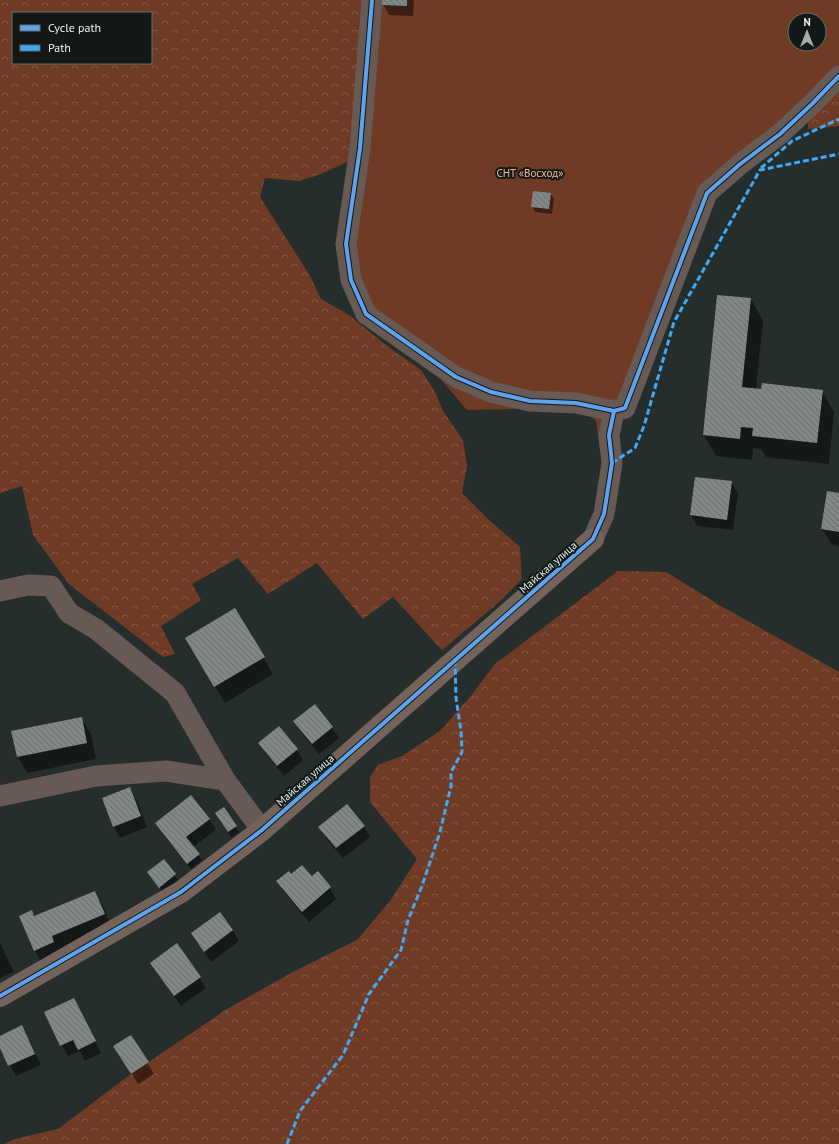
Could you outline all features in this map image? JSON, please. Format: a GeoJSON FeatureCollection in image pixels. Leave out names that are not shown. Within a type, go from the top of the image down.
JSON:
{"type":"FeatureCollection","features":[{"type":"Feature","properties":{"kind":"street"},"geometry":{"type":"LineString","coordinates":[[372,0],[360,148],[346,244],[352,280],[366,314],[456,377],[491,392],[530,400],[576,403],[614,411],[625,408],[707,193],[739,165],[780,134],[839,76]]}},
{"type":"Feature","properties":{"kind":"street"},"geometry":{"type":"LineString","coordinates":[[593,539],[604,514],[612,463],[609,435],[614,411]]}},
{"type":"Feature","properties":{"kind":"street","name":"Майская улица"},"geometry":{"type":"LineString","coordinates":[[0,996],[181,892],[262,830],[593,539]]}},
{"type":"Feature","properties":{"kind":"street"},"geometry":{"type":"LineString","coordinates":[[0,592],[28,584],[52,586],[69,613],[96,629],[175,693],[225,780],[262,830]]}},
{"type":"Feature","properties":{"kind":"street"},"geometry":{"type":"LineString","coordinates":[[0,796],[96,776],[166,771],[225,780]]}},
{"type":"Feature","properties":{"kind":"green space"},"geometry":{"type":"Polygon","coordinates":[[[0,0],[372,0],[360,148],[347,162],[321,174],[299,181],[265,178],[260,197],[310,276],[321,299],[349,315],[387,346],[421,370],[435,392],[443,411],[463,440],[467,466],[462,493],[489,520],[520,547],[522,579],[498,603],[442,650],[393,597],[363,619],[317,563],[268,594],[238,558],[192,584],[201,600],[161,626],[175,654],[163,657],[69,584],[33,535],[22,486],[0,493],[0,0]]]}},
{"type":"Feature","properties":{"kind":"green space","name":"СНТ «Восход»"},"geometry":{"type":"Polygon","coordinates":[[[372,0],[839,0],[839,76],[707,193],[600,450],[596,421],[586,412],[570,408],[467,410],[439,377],[366,314],[351,280],[372,0]]]}},
{"type":"Feature","properties":{"kind":"green space"},"geometry":{"type":"Polygon","coordinates":[[[839,77],[839,126],[808,129],[808,115],[839,77]]]}},
{"type":"Feature","properties":{"kind":"green space"},"geometry":{"type":"Polygon","coordinates":[[[618,571],[666,572],[721,606],[839,672],[839,1144],[4,1144],[15,1139],[58,1129],[131,1074],[227,1009],[293,972],[357,940],[390,901],[417,859],[370,802],[370,777],[378,765],[402,756],[440,731],[470,697],[495,664],[618,571]]]}},
{"type":"Feature","properties":{"kind":"building"},"geometry":{"type":"Polygon","coordinates":[[[382,0],[407,0],[407,6],[382,5],[382,0]]]}},
{"type":"Feature","properties":{"kind":"building"},"geometry":{"type":"Polygon","coordinates":[[[533,191],[551,193],[549,209],[531,207],[533,191]]]}},
{"type":"Feature","properties":{"kind":"building"},"geometry":{"type":"Polygon","coordinates":[[[717,295],[751,298],[742,387],[761,389],[762,383],[823,390],[817,443],[752,436],[753,428],[741,427],[740,439],[703,435],[717,295]]]}},
{"type":"Feature","properties":{"kind":"building"},"geometry":{"type":"Polygon","coordinates":[[[695,477],[732,481],[727,520],[690,515],[695,477]]]}},
{"type":"Feature","properties":{"kind":"building"},"geometry":{"type":"Polygon","coordinates":[[[827,491],[839,493],[839,532],[821,529],[827,491]]]}},
{"type":"Feature","properties":{"kind":"building"},"geometry":{"type":"Polygon","coordinates":[[[235,608],[265,657],[214,687],[185,638],[235,608]]]}},
{"type":"Feature","properties":{"kind":"building"},"geometry":{"type":"Polygon","coordinates":[[[315,704],[333,727],[312,744],[293,721],[315,704]]]}},
{"type":"Feature","properties":{"kind":"building"},"geometry":{"type":"Polygon","coordinates":[[[82,717],[87,743],[17,757],[11,731],[82,717]]]}},
{"type":"Feature","properties":{"kind":"building"},"geometry":{"type":"Polygon","coordinates":[[[279,726],[298,749],[277,766],[258,743],[279,726]]]}},
{"type":"Feature","properties":{"kind":"building"},"geometry":{"type":"Polygon","coordinates":[[[130,787],[141,816],[113,827],[102,798],[130,787]]]}},
{"type":"Feature","properties":{"kind":"building"},"geometry":{"type":"Polygon","coordinates":[[[191,795],[210,819],[186,837],[200,854],[187,864],[155,823],[191,795]]]}},
{"type":"Feature","properties":{"kind":"building"},"geometry":{"type":"Polygon","coordinates":[[[347,804],[365,826],[336,848],[318,827],[347,804]]]}},
{"type":"Feature","properties":{"kind":"building"},"geometry":{"type":"Polygon","coordinates":[[[224,807],[237,826],[228,832],[215,813],[224,807]]]}},
{"type":"Feature","properties":{"kind":"building"},"geometry":{"type":"Polygon","coordinates":[[[164,859],[176,874],[159,888],[147,872],[164,859]]]}},
{"type":"Feature","properties":{"kind":"building"},"geometry":{"type":"Polygon","coordinates":[[[302,865],[312,876],[318,871],[331,887],[302,912],[276,881],[289,871],[291,874],[302,865]]]}},
{"type":"Feature","properties":{"kind":"building"},"geometry":{"type":"Polygon","coordinates":[[[95,891],[105,914],[52,936],[54,942],[34,951],[19,916],[32,910],[34,916],[95,891]]]}},
{"type":"Feature","properties":{"kind":"building"},"geometry":{"type":"Polygon","coordinates":[[[220,912],[233,930],[204,952],[191,933],[220,912]]]}},
{"type":"Feature","properties":{"kind":"building"},"geometry":{"type":"Polygon","coordinates":[[[177,943],[201,977],[174,996],[150,963],[177,943]]]}},
{"type":"Feature","properties":{"kind":"building"},"geometry":{"type":"Polygon","coordinates":[[[74,998],[96,1041],[78,1050],[73,1040],[60,1046],[44,1012],[74,998]]]}},
{"type":"Feature","properties":{"kind":"building"},"geometry":{"type":"Polygon","coordinates":[[[22,1025],[35,1054],[8,1066],[0,1048],[0,1036],[22,1025]]]}},
{"type":"Feature","properties":{"kind":"building"},"geometry":{"type":"Polygon","coordinates":[[[131,1035],[149,1062],[131,1074],[113,1046],[131,1035]]]}},
{"type":"Feature","properties":{"kind":"marked path"},"geometry":{"type":"LineString","coordinates":[[761,168],[792,141],[839,119]]}},
{"type":"Feature","properties":{"kind":"marked path"},"geometry":{"type":"LineString","coordinates":[[612,463],[635,448],[644,426],[674,322],[760,170],[839,154]]}},
{"type":"Feature","properties":{"kind":"marked path"},"geometry":{"type":"LineString","coordinates":[[287,1144],[300,1111],[343,1055],[369,994],[401,950],[408,920],[422,886],[440,832],[451,786],[451,772],[462,752],[461,731],[456,698],[455,661]]}},
{"type":"Feature","properties":{"kind":"cycle path"},"geometry":{"type":"LineString","coordinates":[[372,0],[360,148],[346,244],[351,280],[366,314],[456,377],[491,392],[530,401],[576,403],[614,411],[625,408],[707,193],[739,165],[780,134],[839,76]]}},
{"type":"Feature","properties":{"kind":"cycle path"},"geometry":{"type":"LineString","coordinates":[[0,996],[181,892],[262,830],[593,539],[604,514],[612,463],[609,435],[614,411]]}}]}
